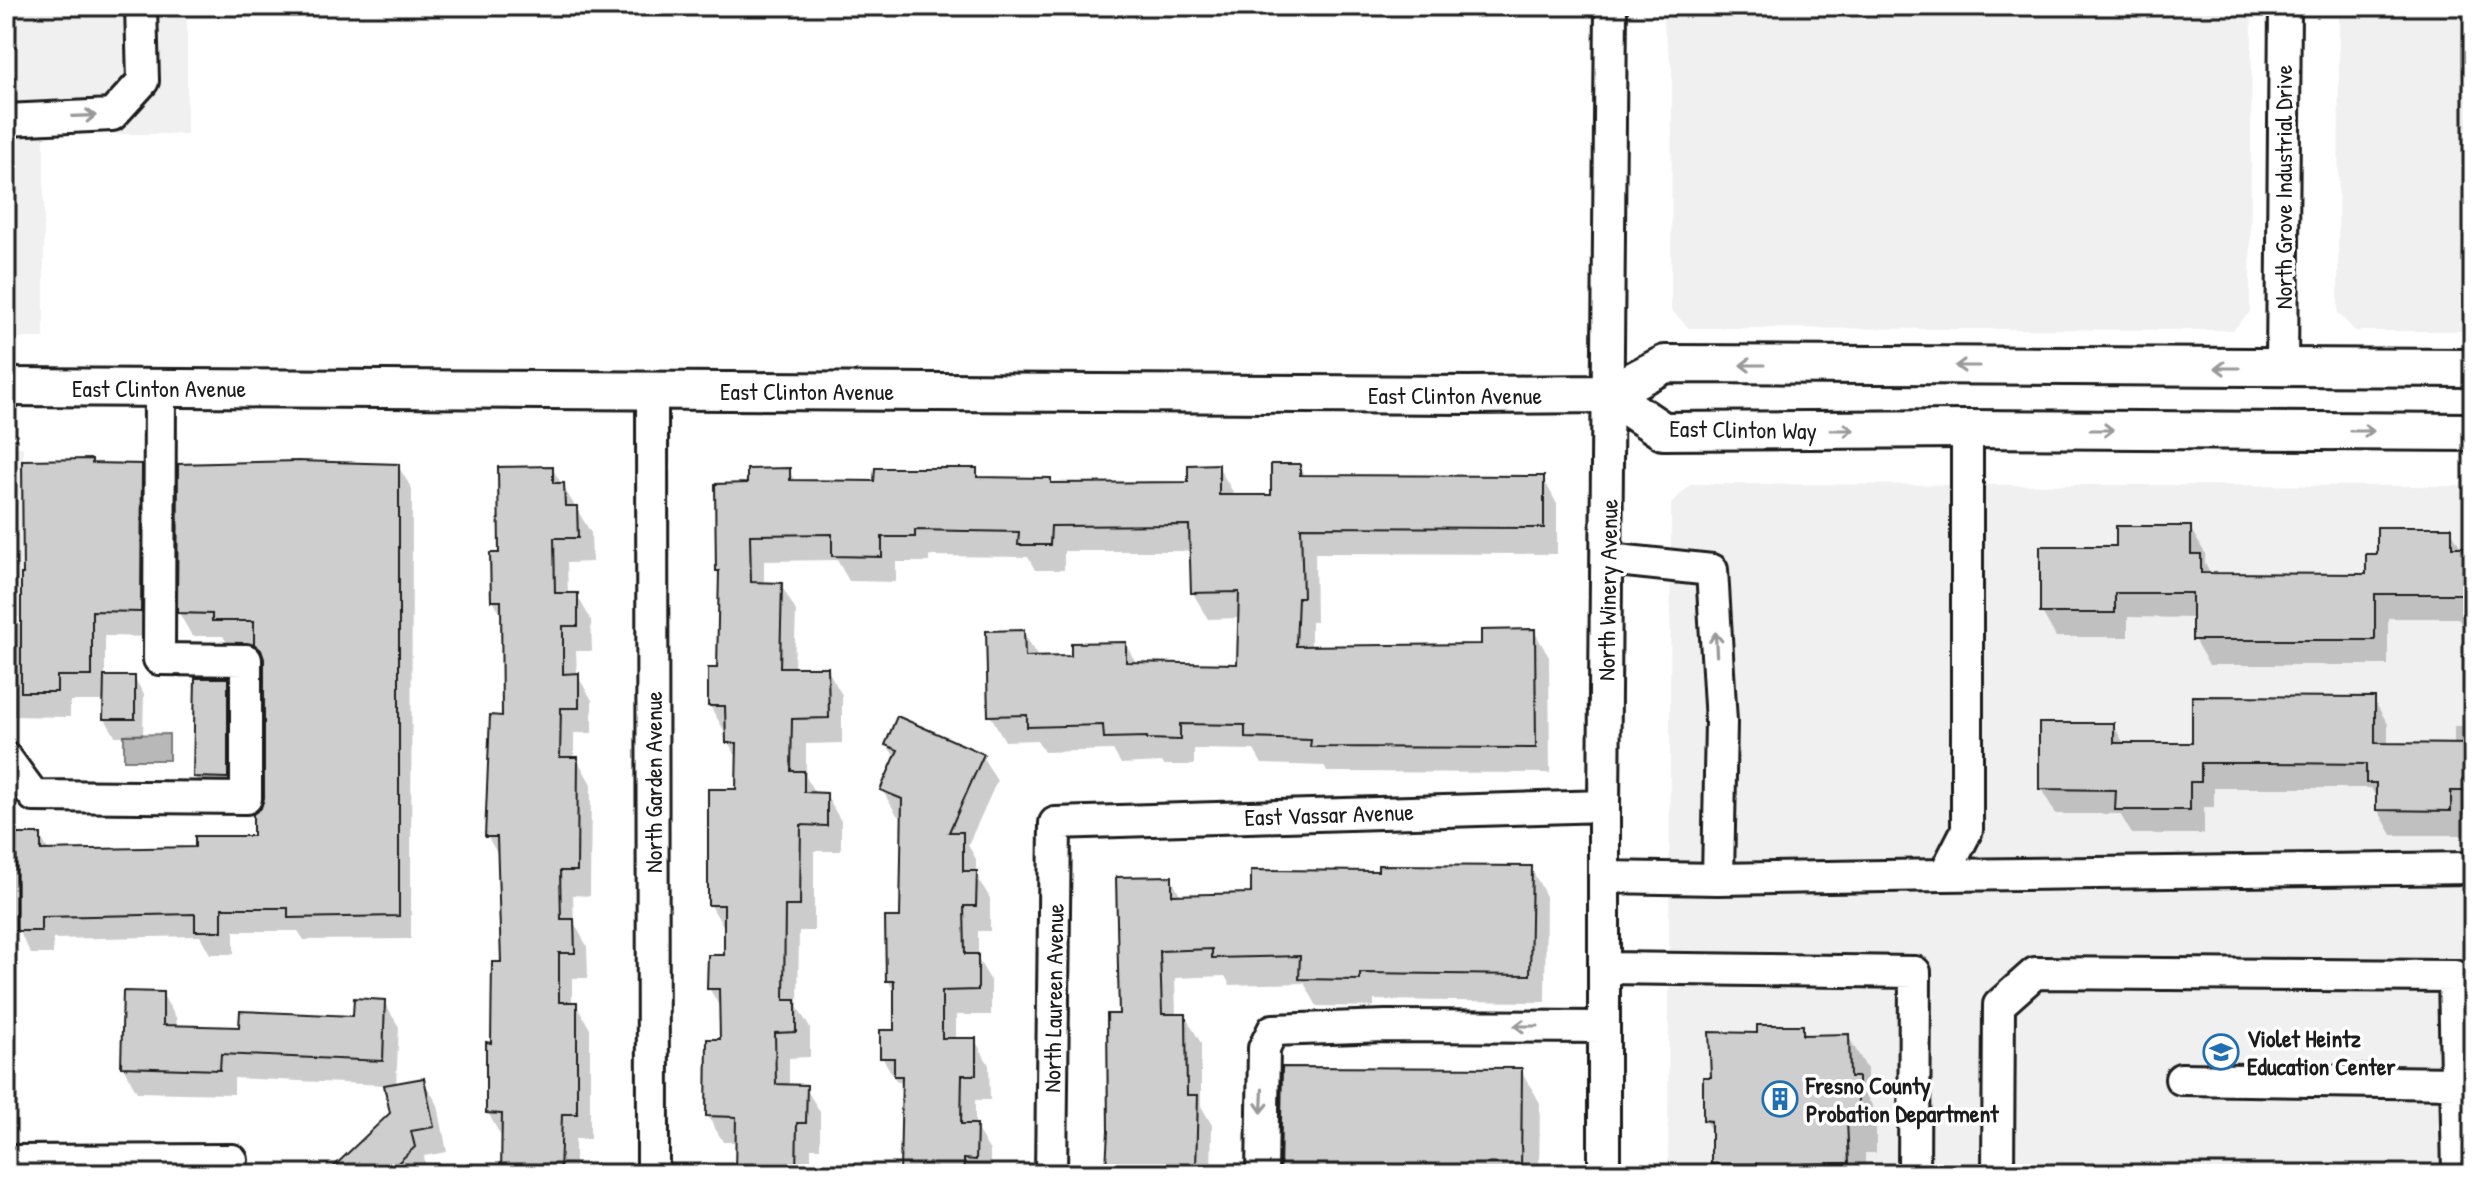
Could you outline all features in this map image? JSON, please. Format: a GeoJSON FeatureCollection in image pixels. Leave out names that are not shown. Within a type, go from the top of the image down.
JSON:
{"type":"FeatureCollection","features":[{"type":"Feature","properties":{"kind":"main road"},"geometry":{"type":"LineString","coordinates":[[1608,394],[1665,364],[2473,368]]}},
{"type":"Feature","properties":{"kind":"main road","name":"East Clinton Avenue"},"geometry":{"type":"LineString","coordinates":[[6,387],[1608,394]]}},
{"type":"Feature","properties":{"kind":"main road","name":"East Clinton Way"},"geometry":{"type":"LineString","coordinates":[[1608,394],[1663,431],[2473,432]]}},
{"type":"Feature","properties":{"kind":"street"},"geometry":{"type":"LineString","coordinates":[[6,120],[112,115],[143,81],[141,6]]}},
{"type":"Feature","properties":{"kind":"street","name":"North Winery Avenue"},"geometry":{"type":"LineString","coordinates":[[1604,1174],[1611,6]]}},
{"type":"Feature","properties":{"kind":"street","name":"North Grove Industrial Drive"},"geometry":{"type":"LineString","coordinates":[[2282,368],[2285,6]]}},
{"type":"Feature","properties":{"kind":"street"},"geometry":{"type":"LineString","coordinates":[[6,758],[34,796],[246,798],[246,660],[159,659],[160,387]]}},
{"type":"Feature","properties":{"kind":"street","name":"North Garden Avenue"},"geometry":{"type":"LineString","coordinates":[[652,390],[653,1174]]}},
{"type":"Feature","properties":{"kind":"street"},"geometry":{"type":"LineString","coordinates":[[1944,875],[1967,830],[1967,429]]}},
{"type":"Feature","properties":{"kind":"street"},"geometry":{"type":"LineString","coordinates":[[1608,559],[1712,570],[1721,722],[1718,879]]}},
{"type":"Feature","properties":{"kind":"street","name":"East Vassar Avenue"},"geometry":{"type":"LineString","coordinates":[[1055,823],[1604,806]]}},
{"type":"Feature","properties":{"kind":"street","name":"North Laureen Avenue"},"geometry":{"type":"LineString","coordinates":[[1051,1174],[1055,823]]}},
{"type":"Feature","properties":{"kind":"street"},"geometry":{"type":"LineString","coordinates":[[1605,877],[1718,879],[2473,868]]}},
{"type":"Feature","properties":{"kind":"street"},"geometry":{"type":"LineString","coordinates":[[1605,968],[1915,972],[1914,1174]]}},
{"type":"Feature","properties":{"kind":"street"},"geometry":{"type":"LineString","coordinates":[[1998,1174],[1999,1005],[2035,973],[2454,976],[2458,1174]]}},
{"type":"Feature","properties":{"kind":"street"},"geometry":{"type":"LineString","coordinates":[[1262,1174],[1264,1048],[1273,1030],[1386,1026],[1604,1027]]}},
{"type":"Feature","properties":{"kind":"street"},"geometry":{"type":"LineString","coordinates":[[2181,1079],[2457,1083]]}},
{"type":"Feature","properties":{"kind":"street"},"geometry":{"type":"LineString","coordinates":[[6,1161],[232,1160]]}},
{"type":"Feature","properties":{"kind":"shaded area"},"geometry":{"type":"Polygon","coordinates":[[[6,6],[187,6],[187,134],[44,134],[44,338],[6,338],[6,6]]]}},
{"type":"Feature","properties":{"kind":"shaded area"},"geometry":{"type":"Polygon","coordinates":[[[1660,6],[2252,6],[2250,312],[2233,330],[1689,328],[1671,310],[1672,70],[1660,6]]]}},
{"type":"Feature","properties":{"kind":"shaded area"},"geometry":{"type":"Polygon","coordinates":[[[2339,6],[2473,6],[2473,331],[2355,331],[2338,313],[2339,6]]]}},
{"type":"Feature","properties":{"kind":"shaded area"},"geometry":{"type":"Polygon","coordinates":[[[6,447],[23,447],[22,617],[6,617],[6,447]]]}},
{"type":"Feature","properties":{"kind":"shaded area"},"geometry":{"type":"Polygon","coordinates":[[[1691,484],[2473,486],[2473,1174],[1668,1174],[1671,504],[1691,484]]]}},
{"type":"Feature","properties":{"kind":"shaded area"},"geometry":{"type":"Polygon","coordinates":[[[169,734],[169,760],[124,760],[124,735],[169,734]]]}},
{"type":"Feature","properties":{"kind":"building"},"geometry":{"type":"Polygon","coordinates":[[[92,459],[92,463],[142,464],[141,612],[92,611],[92,676],[57,676],[57,692],[21,692],[22,460],[92,459]]]}},
{"type":"Feature","properties":{"kind":"building"},"geometry":{"type":"Polygon","coordinates":[[[298,461],[399,464],[399,916],[288,918],[288,908],[222,908],[222,931],[195,931],[195,914],[41,917],[41,931],[16,931],[16,834],[41,834],[41,850],[195,847],[195,836],[253,836],[253,814],[261,808],[264,798],[264,659],[261,650],[254,644],[254,621],[212,621],[212,614],[177,613],[178,464],[298,461]]]}},
{"type":"Feature","properties":{"kind":"building"},"geometry":{"type":"Polygon","coordinates":[[[1219,464],[1219,495],[1271,495],[1271,464],[1300,464],[1300,475],[1544,476],[1544,528],[1301,527],[1303,597],[1298,597],[1296,646],[1481,644],[1481,630],[1535,629],[1536,748],[1310,747],[1311,740],[1245,738],[1245,725],[1180,724],[1180,740],[1104,738],[1103,725],[1027,727],[1027,715],[988,716],[986,631],[1024,630],[1025,657],[1071,656],[1071,643],[1126,642],[1126,662],[1237,664],[1239,592],[1191,593],[1189,525],[1051,526],[1050,545],[1018,545],[1019,532],[915,530],[915,537],[882,537],[882,557],[832,556],[832,534],[750,535],[751,582],[782,583],[780,667],[828,667],[829,718],[792,719],[791,771],[804,771],[804,792],[827,793],[827,826],[801,825],[800,906],[785,906],[784,1000],[796,1000],[796,1032],[775,1033],[776,1084],[807,1085],[806,1123],[797,1123],[796,1174],[735,1174],[736,1117],[706,1116],[707,1039],[720,1039],[719,989],[707,989],[708,955],[724,955],[724,905],[708,905],[708,789],[736,789],[737,743],[726,743],[725,706],[708,706],[708,668],[717,668],[719,571],[716,571],[715,484],[747,483],[747,469],[790,468],[790,480],[874,481],[875,468],[977,468],[977,477],[1051,478],[1051,483],[1188,482],[1188,465],[1219,464]]]}},
{"type":"Feature","properties":{"kind":"building"},"geometry":{"type":"Polygon","coordinates":[[[553,466],[553,483],[564,483],[565,506],[577,506],[578,538],[554,538],[555,593],[578,593],[578,626],[563,626],[563,674],[579,673],[579,708],[561,708],[560,757],[578,757],[577,871],[560,871],[561,919],[574,919],[575,953],[559,953],[559,1002],[577,1002],[577,1114],[562,1114],[560,1174],[501,1174],[502,1114],[486,1113],[486,1042],[491,1043],[492,962],[501,962],[497,837],[485,837],[490,715],[502,716],[501,601],[491,601],[490,553],[499,553],[498,467],[553,466]]]}},
{"type":"Feature","properties":{"kind":"building"},"geometry":{"type":"Polygon","coordinates":[[[2116,526],[2191,526],[2191,554],[2201,554],[2201,573],[2366,574],[2366,554],[2377,554],[2377,527],[2452,527],[2452,547],[2473,547],[2473,594],[2375,594],[2375,640],[2192,640],[2192,593],[2115,593],[2115,613],[2040,613],[2040,546],[2116,546],[2116,526]]]}},
{"type":"Feature","properties":{"kind":"building"},"geometry":{"type":"Polygon","coordinates":[[[104,676],[135,676],[135,719],[103,719],[104,676]]]}},
{"type":"Feature","properties":{"kind":"building"},"geometry":{"type":"Polygon","coordinates":[[[195,678],[228,678],[228,778],[193,777],[195,678]]]}},
{"type":"Feature","properties":{"kind":"building"},"geometry":{"type":"Polygon","coordinates":[[[2192,696],[2375,697],[2375,743],[2473,744],[2473,791],[2451,791],[2451,811],[2376,810],[2376,783],[2366,783],[2366,764],[2267,763],[2201,763],[2201,782],[2190,782],[2190,810],[2115,810],[2116,790],[2039,789],[2039,723],[2114,723],[2114,743],[2192,743],[2192,696]]]}},
{"type":"Feature","properties":{"kind":"building"},"geometry":{"type":"Polygon","coordinates":[[[897,716],[984,754],[949,832],[963,832],[963,871],[977,871],[976,906],[964,906],[965,954],[978,954],[978,990],[942,991],[942,1038],[976,1038],[976,1075],[962,1075],[961,1124],[977,1124],[976,1160],[964,1159],[964,1174],[900,1174],[902,1076],[894,1076],[894,1058],[880,1058],[880,1030],[894,1030],[894,981],[886,981],[885,917],[900,917],[902,799],[880,790],[898,750],[885,745],[897,716]]]}},
{"type":"Feature","properties":{"kind":"building"},"geometry":{"type":"Polygon","coordinates":[[[1378,865],[1532,866],[1530,975],[1360,973],[1360,980],[1299,979],[1300,956],[1212,958],[1212,949],[1160,951],[1162,1014],[1186,1014],[1187,1095],[1198,1095],[1196,1169],[1106,1167],[1107,1014],[1119,1014],[1116,877],[1172,876],[1172,895],[1251,893],[1251,870],[1378,871],[1378,865]]]}},
{"type":"Feature","properties":{"kind":"building"},"geometry":{"type":"Polygon","coordinates":[[[123,991],[163,992],[163,1025],[239,1027],[240,1011],[353,1016],[354,998],[385,1000],[383,1061],[221,1054],[220,1070],[121,1067],[123,991]]]}},
{"type":"Feature","properties":{"kind":"building","name":"Fresno County Probation Department"},"geometry":{"type":"Polygon","coordinates":[[[1757,1025],[1803,1025],[1803,1035],[1849,1034],[1850,1077],[1858,1077],[1858,1120],[1847,1121],[1849,1163],[1803,1164],[1803,1174],[1756,1174],[1757,1164],[1711,1164],[1711,1121],[1703,1120],[1703,1077],[1711,1077],[1709,1032],[1757,1033],[1757,1025]]]}},
{"type":"Feature","properties":{"kind":"building"},"geometry":{"type":"Polygon","coordinates":[[[1282,1067],[1522,1068],[1521,1174],[1280,1174],[1282,1067]]]}},
{"type":"Feature","properties":{"kind":"building"},"geometry":{"type":"Polygon","coordinates":[[[424,1078],[434,1127],[411,1131],[415,1147],[386,1174],[326,1174],[390,1113],[384,1085],[424,1078]]]}},
{"type":"Feature","properties":{"kind":"place","name":"Violet Heintz Education Center"},"geometry":{"type":"Point","coordinates":[2221,1052]}},
{"type":"Feature","properties":{"kind":"place","name":"Fresno County Probation Department"},"geometry":{"type":"Point","coordinates":[1780,1099]}}]}
